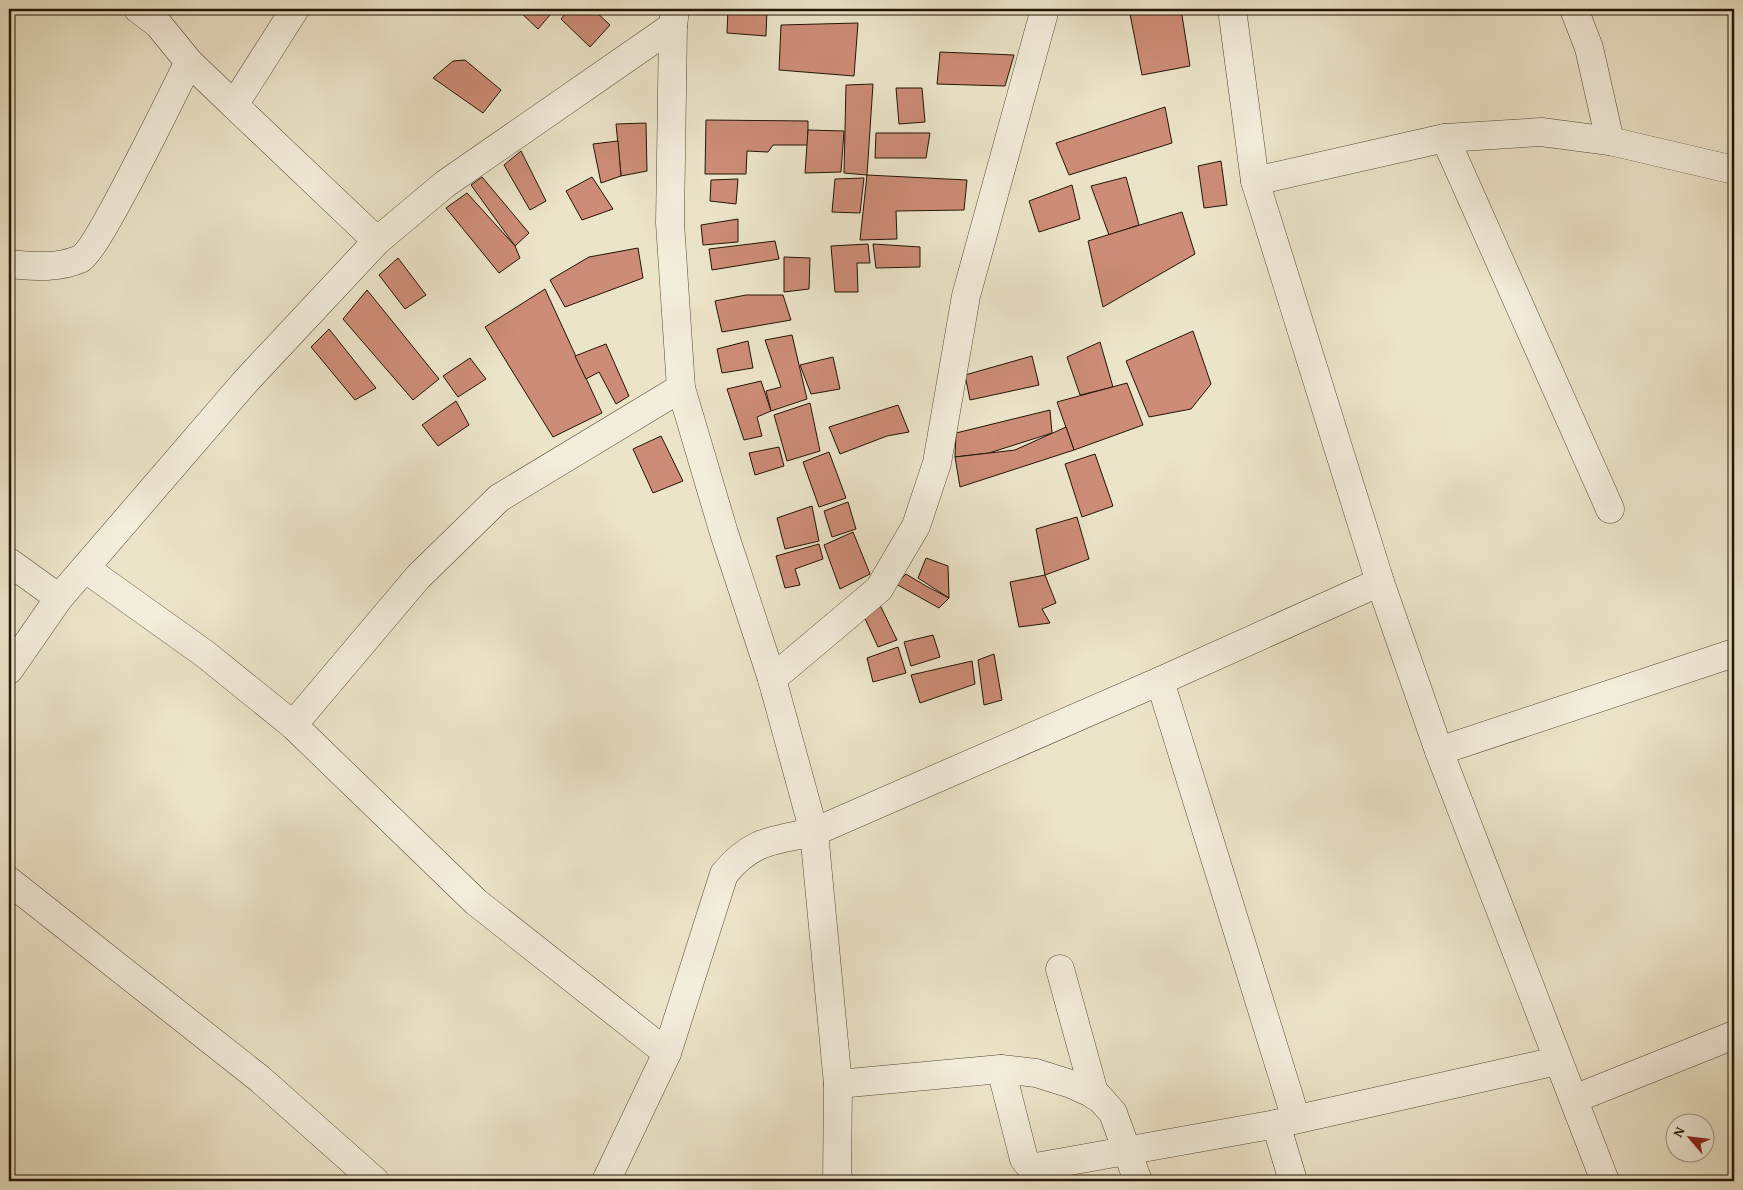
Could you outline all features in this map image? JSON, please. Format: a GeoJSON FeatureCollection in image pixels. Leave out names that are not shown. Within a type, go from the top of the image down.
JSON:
{"type":"FeatureCollection","features":[{"type":"Feature","properties":{"kind":"street"},"geometry":{"type":"LineString","coordinates":[[234,106],[295,9]]}},
{"type":"Feature","properties":{"kind":"street"},"geometry":{"type":"LineString","coordinates":[[772,679],[879,588],[916,526],[937,463],[966,296],[1045,9]]}},
{"type":"Feature","properties":{"kind":"street"},"geometry":{"type":"LineString","coordinates":[[1232,9],[1255,181],[1380,582],[1439,751],[1557,1061],[1574,1099],[1605,1181]]}},
{"type":"Feature","properties":{"kind":"street"},"geometry":{"type":"LineString","coordinates":[[1574,9],[1590,48],[1610,141]]}},
{"type":"Feature","properties":{"kind":"street"},"geometry":{"type":"LineString","coordinates":[[155,14],[189,62],[377,241]]}},
{"type":"Feature","properties":{"kind":"street"},"geometry":{"type":"LineString","coordinates":[[9,670],[59,598],[86,569],[246,380],[377,241],[445,184],[674,17]]}},
{"type":"Feature","properties":{"kind":"street"},"geometry":{"type":"LineString","coordinates":[[674,17],[670,223],[681,388],[724,533],[772,679],[814,832],[838,1084],[837,1181]]}},
{"type":"Feature","properties":{"kind":"street"},"geometry":{"type":"LineString","coordinates":[[9,264],[49,267],[82,258],[103,229],[189,62]]}},
{"type":"Feature","properties":{"kind":"street"},"geometry":{"type":"LineString","coordinates":[[1255,181],[1445,138],[1541,132],[1610,141],[1734,170]]}},
{"type":"Feature","properties":{"kind":"street"},"geometry":{"type":"LineString","coordinates":[[1445,138],[1610,509]]}},
{"type":"Feature","properties":{"kind":"street"},"geometry":{"type":"LineString","coordinates":[[293,726],[418,577],[499,498],[681,388]]}},
{"type":"Feature","properties":{"kind":"street"},"geometry":{"type":"LineString","coordinates":[[9,562],[59,598]]}},
{"type":"Feature","properties":{"kind":"street"},"geometry":{"type":"LineString","coordinates":[[86,569],[205,654],[293,726],[476,902],[667,1053]]}},
{"type":"Feature","properties":{"kind":"street"},"geometry":{"type":"LineString","coordinates":[[606,1181],[667,1053],[724,874],[737,858],[755,845],[814,832],[1160,681],[1380,582]]}},
{"type":"Feature","properties":{"kind":"street"},"geometry":{"type":"LineString","coordinates":[[1439,751],[1734,653]]}},
{"type":"Feature","properties":{"kind":"street"},"geometry":{"type":"LineString","coordinates":[[1160,681],[1286,1121],[1293,1181]]}},
{"type":"Feature","properties":{"kind":"street"},"geometry":{"type":"LineString","coordinates":[[9,881],[260,1079],[375,1181]]}},
{"type":"Feature","properties":{"kind":"street"},"geometry":{"type":"LineString","coordinates":[[1060,969],[1095,1096]]}},
{"type":"Feature","properties":{"kind":"street"},"geometry":{"type":"LineString","coordinates":[[1574,1099],[1734,1035]]}},
{"type":"Feature","properties":{"kind":"street"},"geometry":{"type":"LineString","coordinates":[[1001,1068],[1024,1159],[1028,1164],[1036,1168],[1286,1121],[1557,1061]]}},
{"type":"Feature","properties":{"kind":"street"},"geometry":{"type":"LineString","coordinates":[[838,1084],[1001,1068],[1036,1073],[1072,1084],[1095,1096],[1112,1113],[1138,1181]]}},
{"type":"Feature","properties":{"kind":"building"},"geometry":{"type":"Polygon","coordinates":[[[517,9],[555,9],[538,29],[517,9]]]}},
{"type":"Feature","properties":{"kind":"building"},"geometry":{"type":"Polygon","coordinates":[[[569,9],[593,9],[610,25],[590,47],[561,19],[569,9]]]}},
{"type":"Feature","properties":{"kind":"building"},"geometry":{"type":"Polygon","coordinates":[[[728,9],[767,9],[766,36],[727,33],[728,9]]]}},
{"type":"Feature","properties":{"kind":"building"},"geometry":{"type":"Polygon","coordinates":[[[967,9],[1026,9],[1026,11],[967,11],[967,9]]]}},
{"type":"Feature","properties":{"kind":"building"},"geometry":{"type":"Polygon","coordinates":[[[1129,9],[1181,9],[1190,66],[1142,75],[1129,9]]]}},
{"type":"Feature","properties":{"kind":"building"},"geometry":{"type":"Polygon","coordinates":[[[858,23],[854,76],[779,70],[781,25],[858,23]]]}},
{"type":"Feature","properties":{"kind":"building"},"geometry":{"type":"Polygon","coordinates":[[[940,52],[1014,55],[1005,86],[937,84],[940,52]]]}},
{"type":"Feature","properties":{"kind":"building"},"geometry":{"type":"Polygon","coordinates":[[[465,60],[501,90],[483,113],[433,78],[453,61],[465,60]]]}},
{"type":"Feature","properties":{"kind":"building"},"geometry":{"type":"Polygon","coordinates":[[[873,84],[867,175],[844,173],[846,85],[873,84]]]}},
{"type":"Feature","properties":{"kind":"building"},"geometry":{"type":"Polygon","coordinates":[[[896,88],[922,88],[925,122],[899,124],[896,88]]]}},
{"type":"Feature","properties":{"kind":"building"},"geometry":{"type":"Polygon","coordinates":[[[1165,107],[1172,143],[1069,175],[1056,143],[1165,107]]]}},
{"type":"Feature","properties":{"kind":"building"},"geometry":{"type":"Polygon","coordinates":[[[706,120],[808,121],[808,145],[773,145],[768,152],[747,151],[746,174],[705,174],[706,120]]]}},
{"type":"Feature","properties":{"kind":"building"},"geometry":{"type":"Polygon","coordinates":[[[646,123],[647,171],[621,176],[616,124],[646,123]]]}},
{"type":"Feature","properties":{"kind":"building"},"geometry":{"type":"Polygon","coordinates":[[[808,130],[844,131],[841,172],[805,173],[808,130]]]}},
{"type":"Feature","properties":{"kind":"building"},"geometry":{"type":"Polygon","coordinates":[[[876,133],[930,133],[926,158],[875,158],[876,133]]]}},
{"type":"Feature","properties":{"kind":"building"},"geometry":{"type":"Polygon","coordinates":[[[618,141],[621,176],[601,183],[593,144],[618,141]]]}},
{"type":"Feature","properties":{"kind":"building"},"geometry":{"type":"Polygon","coordinates":[[[521,151],[546,201],[530,210],[504,165],[521,151]]]}},
{"type":"Feature","properties":{"kind":"building"},"geometry":{"type":"Polygon","coordinates":[[[1221,161],[1227,205],[1204,208],[1198,166],[1221,161]]]}},
{"type":"Feature","properties":{"kind":"building"},"geometry":{"type":"Polygon","coordinates":[[[867,175],[967,180],[964,210],[896,211],[897,239],[860,240],[867,175]]]}},
{"type":"Feature","properties":{"kind":"building"},"geometry":{"type":"Polygon","coordinates":[[[482,177],[529,233],[515,246],[471,185],[482,177]]]}},
{"type":"Feature","properties":{"kind":"building"},"geometry":{"type":"Polygon","coordinates":[[[592,177],[613,209],[582,220],[566,191],[592,177]]]}},
{"type":"Feature","properties":{"kind":"building"},"geometry":{"type":"Polygon","coordinates":[[[1126,177],[1139,225],[1109,235],[1091,186],[1126,177]]]}},
{"type":"Feature","properties":{"kind":"building"},"geometry":{"type":"Polygon","coordinates":[[[864,178],[860,213],[832,212],[835,179],[864,178]]]}},
{"type":"Feature","properties":{"kind":"building"},"geometry":{"type":"Polygon","coordinates":[[[738,179],[736,204],[710,201],[711,180],[738,179]]]}},
{"type":"Feature","properties":{"kind":"building"},"geometry":{"type":"Polygon","coordinates":[[[1072,185],[1080,219],[1039,232],[1029,201],[1072,185]]]}},
{"type":"Feature","properties":{"kind":"building"},"geometry":{"type":"Polygon","coordinates":[[[467,193],[515,246],[520,258],[499,273],[446,208],[467,193]]]}},
{"type":"Feature","properties":{"kind":"building"},"geometry":{"type":"Polygon","coordinates":[[[1182,212],[1195,254],[1103,307],[1088,241],[1182,212]]]}},
{"type":"Feature","properties":{"kind":"building"},"geometry":{"type":"Polygon","coordinates":[[[738,219],[738,242],[703,245],[701,225],[738,219]]]}},
{"type":"Feature","properties":{"kind":"building"},"geometry":{"type":"Polygon","coordinates":[[[775,241],[779,259],[712,270],[709,249],[775,241]]]}},
{"type":"Feature","properties":{"kind":"building"},"geometry":{"type":"Polygon","coordinates":[[[868,244],[870,263],[857,263],[858,292],[835,292],[831,246],[868,244]]]}},
{"type":"Feature","properties":{"kind":"building"},"geometry":{"type":"Polygon","coordinates":[[[873,244],[920,247],[920,267],[876,268],[873,244]]]}},
{"type":"Feature","properties":{"kind":"building"},"geometry":{"type":"Polygon","coordinates":[[[638,248],[643,278],[565,307],[550,280],[589,257],[638,248]]]}},
{"type":"Feature","properties":{"kind":"building"},"geometry":{"type":"Polygon","coordinates":[[[784,257],[810,258],[809,289],[784,292],[784,257]]]}},
{"type":"Feature","properties":{"kind":"building"},"geometry":{"type":"Polygon","coordinates":[[[398,258],[426,295],[405,309],[379,275],[398,258]]]}},
{"type":"Feature","properties":{"kind":"building"},"geometry":{"type":"Polygon","coordinates":[[[545,289],[602,413],[553,437],[485,327],[545,289]]]}},
{"type":"Feature","properties":{"kind":"building"},"geometry":{"type":"Polygon","coordinates":[[[367,290],[439,379],[413,400],[343,319],[367,290]]]}},
{"type":"Feature","properties":{"kind":"building"},"geometry":{"type":"Polygon","coordinates":[[[746,295],[783,295],[791,320],[722,332],[715,301],[746,295]]]}},
{"type":"Feature","properties":{"kind":"building"},"geometry":{"type":"Polygon","coordinates":[[[329,329],[376,388],[355,400],[311,347],[329,329]]]}},
{"type":"Feature","properties":{"kind":"building"},"geometry":{"type":"Polygon","coordinates":[[[1193,331],[1211,384],[1191,409],[1149,417],[1126,361],[1193,331]]]}},
{"type":"Feature","properties":{"kind":"building"},"geometry":{"type":"Polygon","coordinates":[[[792,335],[807,399],[771,411],[766,391],[781,387],[765,340],[792,335]]]}},
{"type":"Feature","properties":{"kind":"building"},"geometry":{"type":"Polygon","coordinates":[[[748,341],[753,368],[722,373],[717,349],[748,341]]]}},
{"type":"Feature","properties":{"kind":"building"},"geometry":{"type":"Polygon","coordinates":[[[1100,342],[1113,387],[1080,395],[1067,357],[1100,342]]]}},
{"type":"Feature","properties":{"kind":"building"},"geometry":{"type":"Polygon","coordinates":[[[606,344],[629,396],[616,404],[599,372],[586,379],[575,356],[606,344]]]}},
{"type":"Feature","properties":{"kind":"building"},"geometry":{"type":"Polygon","coordinates":[[[1032,356],[1039,385],[970,400],[965,375],[1032,356]]]}},
{"type":"Feature","properties":{"kind":"building"},"geometry":{"type":"Polygon","coordinates":[[[833,357],[840,389],[811,394],[800,365],[833,357]]]}},
{"type":"Feature","properties":{"kind":"building"},"geometry":{"type":"Polygon","coordinates":[[[470,358],[486,379],[458,397],[443,376],[470,358]]]}},
{"type":"Feature","properties":{"kind":"building"},"geometry":{"type":"Polygon","coordinates":[[[761,381],[771,411],[757,417],[762,436],[744,440],[727,389],[761,381]]]}},
{"type":"Feature","properties":{"kind":"building"},"geometry":{"type":"Polygon","coordinates":[[[1127,383],[1143,425],[1074,450],[1057,402],[1127,383]]]}},
{"type":"Feature","properties":{"kind":"building"},"geometry":{"type":"Polygon","coordinates":[[[456,401],[469,425],[438,446],[422,425],[456,401]]]}},
{"type":"Feature","properties":{"kind":"building"},"geometry":{"type":"Polygon","coordinates":[[[810,403],[820,451],[787,461],[774,415],[810,403]]]}},
{"type":"Feature","properties":{"kind":"building"},"geometry":{"type":"Polygon","coordinates":[[[898,405],[909,432],[887,436],[840,454],[829,427],[898,405]]]}},
{"type":"Feature","properties":{"kind":"building"},"geometry":{"type":"Polygon","coordinates":[[[1050,410],[1052,433],[989,453],[955,457],[956,433],[1050,410]]]}},
{"type":"Feature","properties":{"kind":"building"},"geometry":{"type":"Polygon","coordinates":[[[1066,427],[1074,450],[960,487],[955,457],[1015,450],[1066,427]]]}},
{"type":"Feature","properties":{"kind":"building"},"geometry":{"type":"Polygon","coordinates":[[[661,436],[683,481],[653,493],[633,449],[661,436]]]}},
{"type":"Feature","properties":{"kind":"building"},"geometry":{"type":"Polygon","coordinates":[[[779,447],[784,466],[755,475],[749,453],[779,447]]]}},
{"type":"Feature","properties":{"kind":"building"},"geometry":{"type":"Polygon","coordinates":[[[829,452],[846,498],[819,507],[803,462],[829,452]]]}},
{"type":"Feature","properties":{"kind":"building"},"geometry":{"type":"Polygon","coordinates":[[[1095,454],[1113,506],[1082,517],[1065,464],[1095,454]]]}},
{"type":"Feature","properties":{"kind":"building"},"geometry":{"type":"Polygon","coordinates":[[[848,502],[856,529],[832,537],[824,511],[848,502]]]}},
{"type":"Feature","properties":{"kind":"building"},"geometry":{"type":"Polygon","coordinates":[[[812,506],[819,541],[785,549],[777,518],[812,506]]]}},
{"type":"Feature","properties":{"kind":"building"},"geometry":{"type":"Polygon","coordinates":[[[1077,517],[1089,559],[1045,575],[1036,529],[1077,517]]]}},
{"type":"Feature","properties":{"kind":"building"},"geometry":{"type":"Polygon","coordinates":[[[853,532],[870,574],[840,589],[824,545],[853,532]]]}},
{"type":"Feature","properties":{"kind":"building"},"geometry":{"type":"Polygon","coordinates":[[[819,544],[823,559],[795,569],[800,585],[785,588],[776,556],[819,544]]]}},
{"type":"Feature","properties":{"kind":"building"},"geometry":{"type":"Polygon","coordinates":[[[926,558],[948,566],[949,598],[918,578],[926,558]]]}},
{"type":"Feature","properties":{"kind":"building"},"geometry":{"type":"Polygon","coordinates":[[[906,574],[949,598],[939,608],[896,584],[906,574]]]}},
{"type":"Feature","properties":{"kind":"building"},"geometry":{"type":"Polygon","coordinates":[[[1045,575],[1056,603],[1042,609],[1050,623],[1019,627],[1010,582],[1045,575]]]}},
{"type":"Feature","properties":{"kind":"building"},"geometry":{"type":"Polygon","coordinates":[[[879,603],[897,640],[878,647],[862,612],[879,603]]]}},
{"type":"Feature","properties":{"kind":"building"},"geometry":{"type":"Polygon","coordinates":[[[933,635],[940,657],[911,666],[904,642],[933,635]]]}},
{"type":"Feature","properties":{"kind":"building"},"geometry":{"type":"Polygon","coordinates":[[[898,647],[906,673],[873,682],[867,658],[898,647]]]}},
{"type":"Feature","properties":{"kind":"building"},"geometry":{"type":"Polygon","coordinates":[[[994,654],[1002,700],[984,705],[978,660],[994,654]]]}},
{"type":"Feature","properties":{"kind":"building"},"geometry":{"type":"Polygon","coordinates":[[[972,661],[975,684],[920,703],[911,675],[972,661]]]}}]}
